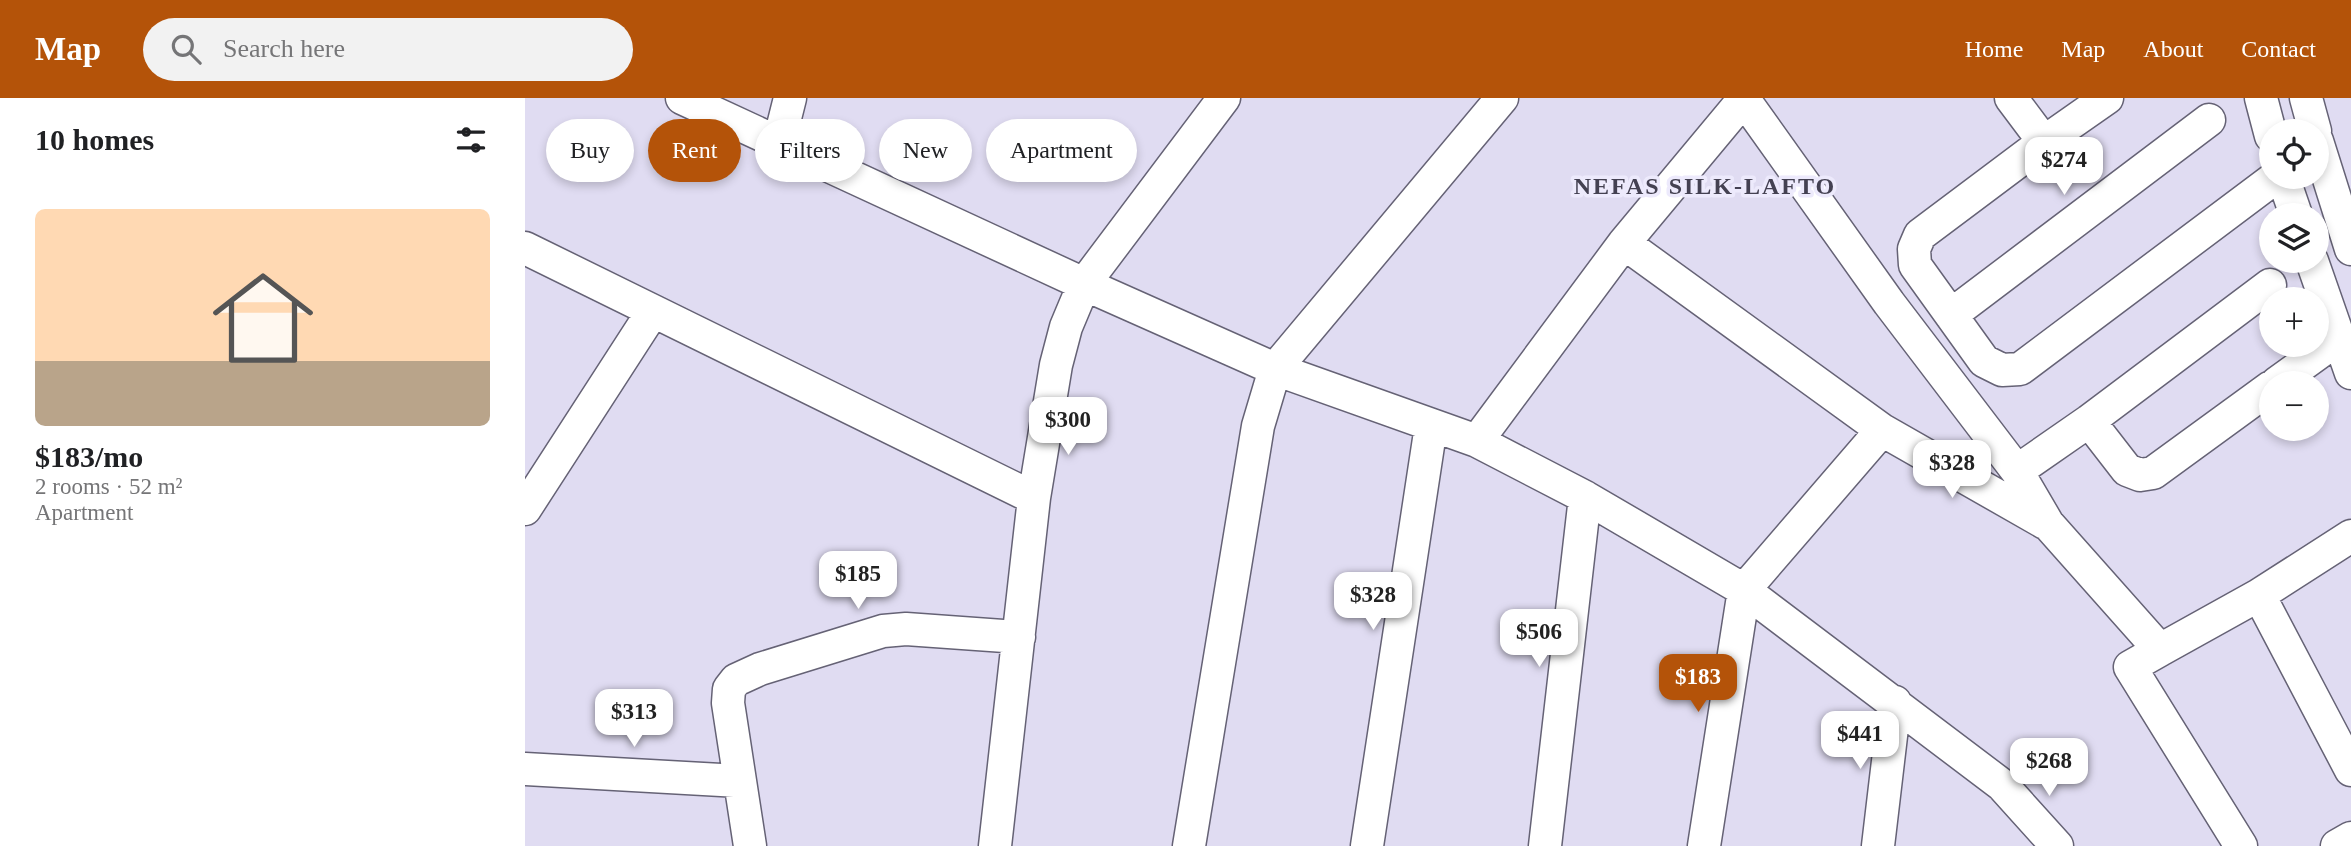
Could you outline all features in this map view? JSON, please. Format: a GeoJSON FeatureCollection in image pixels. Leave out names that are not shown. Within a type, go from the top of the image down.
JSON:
{"type":"FeatureCollection","features":[{"type":"Feature","properties":{"kind":"street"},"geometry":{"type":"LineString","coordinates":[[682,98],[755,131]]}},
{"type":"Feature","properties":{"kind":"street"},"geometry":{"type":"LineString","coordinates":[[785,119],[790,98]]}},
{"type":"Feature","properties":{"kind":"street"},"geometry":{"type":"LineString","coordinates":[[995,846],[1034,498],[1056,365],[1066,327],[1084,284],[1224,98]]}},
{"type":"Feature","properties":{"kind":"street"},"geometry":{"type":"LineString","coordinates":[[1189,846],[1258,426],[1275,369],[1502,98]]}},
{"type":"Feature","properties":{"kind":"street"},"geometry":{"type":"LineString","coordinates":[[2011,98],[2044,142]]}},
{"type":"Feature","properties":{"kind":"street"},"geometry":{"type":"LineString","coordinates":[[2107,98],[1920,235],[1914,249],[1915,265],[1984,361],[2002,370],[2020,369],[2260,189]]}},
{"type":"Feature","properties":{"kind":"street"},"geometry":{"type":"LineString","coordinates":[[2261,98],[2267,119]]}},
{"type":"Feature","properties":{"kind":"street"},"geometry":{"type":"LineString","coordinates":[[2306,98],[2312,119]]}},
{"type":"Feature","properties":{"kind":"street"},"geometry":{"type":"LineString","coordinates":[[1477,441],[1624,243],[1744,99],[1889,303],[2017,471],[2048,524],[2160,650]]}},
{"type":"Feature","properties":{"kind":"street"},"geometry":{"type":"LineString","coordinates":[[1951,315],[2209,120]]}},
{"type":"Feature","properties":{"kind":"street"},"geometry":{"type":"LineString","coordinates":[[2329,179],[2351,249]]}},
{"type":"Feature","properties":{"kind":"street"},"geometry":{"type":"LineString","coordinates":[[865,182],[1275,369],[1477,441],[1585,498],[1744,590],[2002,785],[2057,846]]}},
{"type":"Feature","properties":{"kind":"street"},"geometry":{"type":"LineString","coordinates":[[1624,243],[1882,430],[2048,524]]}},
{"type":"Feature","properties":{"kind":"street"},"geometry":{"type":"LineString","coordinates":[[525,248],[1034,498]]}},
{"type":"Feature","properties":{"kind":"street"},"geometry":{"type":"LineString","coordinates":[[2316,273],[2351,373]]}},
{"type":"Feature","properties":{"kind":"street"},"geometry":{"type":"LineString","coordinates":[[2017,471],[2089,421],[2270,285]]}},
{"type":"Feature","properties":{"kind":"street"},"geometry":{"type":"LineString","coordinates":[[525,509],[653,311]]}},
{"type":"Feature","properties":{"kind":"street"},"geometry":{"type":"LineString","coordinates":[[2294,371],[2339,338]]}},
{"type":"Feature","properties":{"kind":"street"},"geometry":{"type":"LineString","coordinates":[[2089,421],[2127,470],[2140,475],[2153,473],[2259,396]]}},
{"type":"Feature","properties":{"kind":"street"},"geometry":{"type":"LineString","coordinates":[[1367,846],[1431,426]]}},
{"type":"Feature","properties":{"kind":"street"},"geometry":{"type":"LineString","coordinates":[[1704,846],[1744,590],[1882,430]]}},
{"type":"Feature","properties":{"kind":"street"},"geometry":{"type":"LineString","coordinates":[[1545,846],[1585,498]]}},
{"type":"Feature","properties":{"kind":"street"},"geometry":{"type":"LineString","coordinates":[[2241,846],[2130,667],[2259,595],[2351,536]]}},
{"type":"Feature","properties":{"kind":"street"},"geometry":{"type":"LineString","coordinates":[[2259,595],[2351,769]]}},
{"type":"Feature","properties":{"kind":"street"},"geometry":{"type":"LineString","coordinates":[[750,846],[728,703],[729,689],[736,680],[760,669],[883,631],[907,629],[1019,637]]}},
{"type":"Feature","properties":{"kind":"street"},"geometry":{"type":"LineString","coordinates":[[1878,846],[1895,702]]}},
{"type":"Feature","properties":{"kind":"street"},"geometry":{"type":"LineString","coordinates":[[525,769],[739,781]]}},
{"type":"Feature","properties":{"kind":"street"},"geometry":{"type":"LineString","coordinates":[[2337,846],[2351,838]]}},
{"type":"Feature","properties":{"kind":"district","name":"NEFAS SILK-LAFTO"},"geometry":{"type":"Point","coordinates":[1705,186]}}]}
